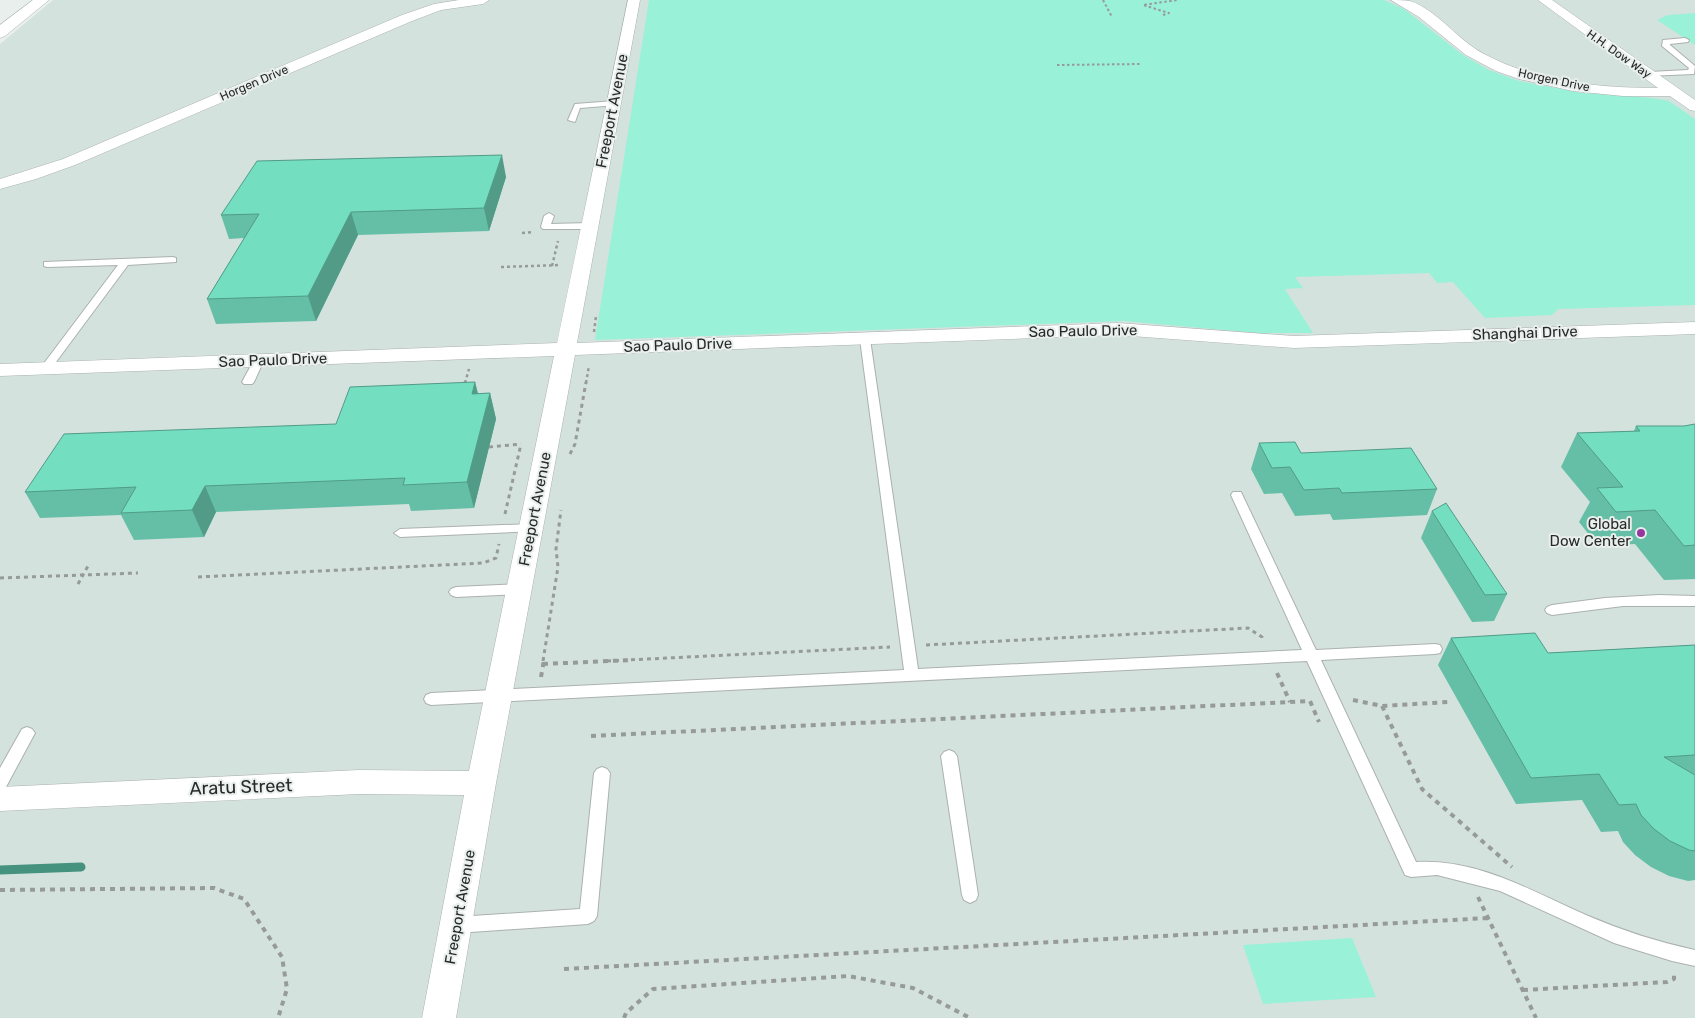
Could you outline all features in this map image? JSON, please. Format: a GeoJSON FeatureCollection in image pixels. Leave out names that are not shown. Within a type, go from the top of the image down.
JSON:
{"type":"FeatureCollection","features":[{"type":"Feature","properties":{"kind":"street"},"geometry":{"type":"LineString","coordinates":[[0,33],[42,0]]}},
{"type":"Feature","properties":{"kind":"street","name":"Horgen Drive"},"geometry":{"type":"LineString","coordinates":[[0,182],[30,176],[69,162],[407,18],[439,7],[483,0]]}},
{"type":"Feature","properties":{"kind":"street","name":"Freeport Avenue"},"geometry":{"type":"LineString","coordinates":[[439,1018],[482,783],[634,0]]}},
{"type":"Feature","properties":{"kind":"street","name":"Horgen Drive"},"geometry":{"type":"LineString","coordinates":[[1397,0],[1424,14],[1464,48],[1478,57],[1524,76],[1605,91],[1673,92]]}},
{"type":"Feature","properties":{"kind":"street","name":"H.H. Dow Way"},"geometry":{"type":"LineString","coordinates":[[1544,0],[1695,107]]}},
{"type":"Feature","properties":{"kind":"street","name":"Shanghai Drive"},"geometry":{"type":"LineString","coordinates":[[1356,340],[1695,328]]}},
{"type":"Feature","properties":{"kind":"street","name":"Sao Paulo Drive"},"geometry":{"type":"LineString","coordinates":[[0,370],[1118,329],[1151,330],[1264,341],[1356,340]]}},
{"type":"Feature","properties":{"kind":"street","name":"Aratu Street"},"geometry":{"type":"LineString","coordinates":[[0,799],[360,782],[482,783]]}},
{"type":"Feature","properties":{"kind":"lane"},"geometry":{"type":"LineString","coordinates":[[1649,74],[1691,72],[1693,68],[1687,61],[1666,46],[1666,42],[1685,40]]}},
{"type":"Feature","properties":{"kind":"lane"},"geometry":{"type":"LineString","coordinates":[[572,120],[578,106],[614,103]]}},
{"type":"Feature","properties":{"kind":"lane"},"geometry":{"type":"LineString","coordinates":[[549,216],[546,227],[589,226]]}},
{"type":"Feature","properties":{"kind":"lane"},"geometry":{"type":"LineString","coordinates":[[47,264],[172,260]]}},
{"type":"Feature","properties":{"kind":"lane"},"geometry":{"type":"LineString","coordinates":[[46,368],[125,262]]}},
{"type":"Feature","properties":{"kind":"lane"},"geometry":{"type":"LineString","coordinates":[[865,338],[912,676]]}},
{"type":"Feature","properties":{"kind":"lane"},"geometry":{"type":"LineString","coordinates":[[248,382],[259,360]]}},
{"type":"Feature","properties":{"kind":"lane"},"geometry":{"type":"LineString","coordinates":[[1237,495],[1411,870],[1437,868],[1503,884],[1578,920],[1620,937],[1695,958]]}},
{"type":"Feature","properties":{"kind":"lane"},"geometry":{"type":"LineString","coordinates":[[400,533],[532,528]]}},
{"type":"Feature","properties":{"kind":"lane"},"geometry":{"type":"LineString","coordinates":[[456,592],[520,589]]}},
{"type":"Feature","properties":{"kind":"lane"},"geometry":{"type":"LineString","coordinates":[[1552,610],[1576,605],[1622,601],[1654,599],[1695,601]]}},
{"type":"Feature","properties":{"kind":"lane"},"geometry":{"type":"LineString","coordinates":[[431,698],[1435,649]]}},
{"type":"Feature","properties":{"kind":"lane"},"geometry":{"type":"LineString","coordinates":[[0,782],[26,733]]}},
{"type":"Feature","properties":{"kind":"lane"},"geometry":{"type":"LineString","coordinates":[[949,756],[970,895]]}},
{"type":"Feature","properties":{"kind":"lane"},"geometry":{"type":"LineString","coordinates":[[457,925],[588,916],[602,773]]}},
{"type":"Feature","properties":{"kind":"path"},"geometry":{"type":"LineString","coordinates":[[1103,0],[1112,17]]}},
{"type":"Feature","properties":{"kind":"path"},"geometry":{"type":"LineString","coordinates":[[1163,15],[1169,12],[1149,9],[1143,5],[1169,3],[1177,0]]}},
{"type":"Feature","properties":{"kind":"path"},"geometry":{"type":"LineString","coordinates":[[1057,65],[1140,64]]}},
{"type":"Feature","properties":{"kind":"path"},"geometry":{"type":"LineString","coordinates":[[501,267],[582,265]]}},
{"type":"Feature","properties":{"kind":"path"},"geometry":{"type":"LineString","coordinates":[[569,455],[575,444],[591,348]]}},
{"type":"Feature","properties":{"kind":"path"},"geometry":{"type":"LineString","coordinates":[[462,390],[475,352]]}},
{"type":"Feature","properties":{"kind":"path"},"geometry":{"type":"LineString","coordinates":[[198,577],[483,563],[496,558],[521,444]]}},
{"type":"Feature","properties":{"kind":"path"},"geometry":{"type":"LineString","coordinates":[[539,693],[558,567],[556,540],[561,509]]}},
{"type":"Feature","properties":{"kind":"path"},"geometry":{"type":"LineString","coordinates":[[78,584],[88,566]]}},
{"type":"Feature","properties":{"kind":"path"},"geometry":{"type":"LineString","coordinates":[[0,578],[138,573]]}},
{"type":"Feature","properties":{"kind":"path"},"geometry":{"type":"LineString","coordinates":[[591,736],[1310,701],[1352,700],[1382,706],[1448,702]]}},
{"type":"Feature","properties":{"kind":"path"},"geometry":{"type":"LineString","coordinates":[[1310,701],[1319,722]]}},
{"type":"Feature","properties":{"kind":"path"},"geometry":{"type":"LineString","coordinates":[[1382,706],[1422,789],[1516,871]]}},
{"type":"Feature","properties":{"kind":"path"},"geometry":{"type":"LineString","coordinates":[[0,890],[214,888],[244,899],[282,956],[287,989],[278,1018]]}},
{"type":"Feature","properties":{"kind":"path"},"geometry":{"type":"LineString","coordinates":[[1476,893],[1536,1018]]}},
{"type":"Feature","properties":{"kind":"path"},"geometry":{"type":"LineString","coordinates":[[564,969],[1488,918]]}},
{"type":"Feature","properties":{"kind":"path"},"geometry":{"type":"LineString","coordinates":[[1523,990],[1667,982],[1674,980],[1674,969]]}},
{"type":"Feature","properties":{"kind":"path"},"geometry":{"type":"LineString","coordinates":[[624,1018],[626,1013],[653,989],[848,976],[913,988],[970,1018]]}},
{"type":"Feature","properties":{"kind":"shaded area"},"geometry":{"type":"Polygon","coordinates":[[[53,0],[1695,0],[1695,1018],[0,1018],[0,44],[53,0]]]}},
{"type":"Feature","properties":{"kind":"green space"},"geometry":{"type":"Polygon","coordinates":[[[649,0],[1384,0],[1404,9],[1463,55],[1489,70],[1519,81],[1583,93],[1653,98],[1669,101],[1695,119],[1695,305],[1558,309],[1552,315],[1485,318],[1453,282],[1437,283],[1429,273],[1295,277],[1303,288],[1285,289],[1313,333],[1257,333],[1124,321],[595,340],[649,0]]]}},
{"type":"Feature","properties":{"kind":"green space"},"geometry":{"type":"Polygon","coordinates":[[[1695,13],[1695,45],[1657,20],[1668,15],[1695,13]]]}},
{"type":"Feature","properties":{"kind":"green space"},"geometry":{"type":"Polygon","coordinates":[[[1352,938],[1376,997],[1263,1004],[1243,945],[1352,938]]]}},
{"type":"Feature","properties":{"kind":"building"},"geometry":{"type":"Polygon","coordinates":[[[502,155],[484,208],[351,212],[308,296],[207,299],[259,214],[221,215],[257,161],[502,155]]]}},
{"type":"Feature","properties":{"kind":"building"},"geometry":{"type":"Polygon","coordinates":[[[475,382],[472,394],[490,393],[467,482],[403,485],[405,478],[205,486],[192,510],[121,513],[136,487],[25,492],[64,434],[336,424],[350,387],[475,382]]]}},
{"type":"Feature","properties":{"kind":"building"},"geometry":{"type":"Polygon","coordinates":[[[1695,424],[1695,545],[1684,546],[1655,510],[1616,512],[1597,488],[1623,487],[1577,433],[1640,431],[1636,426],[1684,426],[1695,424]]]}},
{"type":"Feature","properties":{"kind":"building"},"geometry":{"type":"Polygon","coordinates":[[[1295,442],[1301,453],[1411,448],[1437,489],[1342,493],[1339,488],[1304,490],[1290,467],[1272,468],[1259,443],[1295,442]]]}},
{"type":"Feature","properties":{"kind":"building"},"geometry":{"type":"Polygon","coordinates":[[[1446,503],[1507,594],[1485,595],[1432,511],[1446,503]]]}},
{"type":"Feature","properties":{"kind":"building"},"geometry":{"type":"Polygon","coordinates":[[[1535,633],[1548,653],[1695,645],[1695,755],[1664,757],[1695,775],[1695,851],[1670,841],[1654,829],[1641,815],[1636,804],[1619,805],[1599,774],[1531,778],[1451,638],[1535,633]]]}},
{"type":"Feature","properties":{"kind":"waterway"},"geometry":{"type":"LineString","coordinates":[[0,870],[81,867]]}},
{"type":"Feature","properties":{"kind":"place","name":"Global Dow Center"},"geometry":{"type":"Point","coordinates":[1641,533]}}]}
